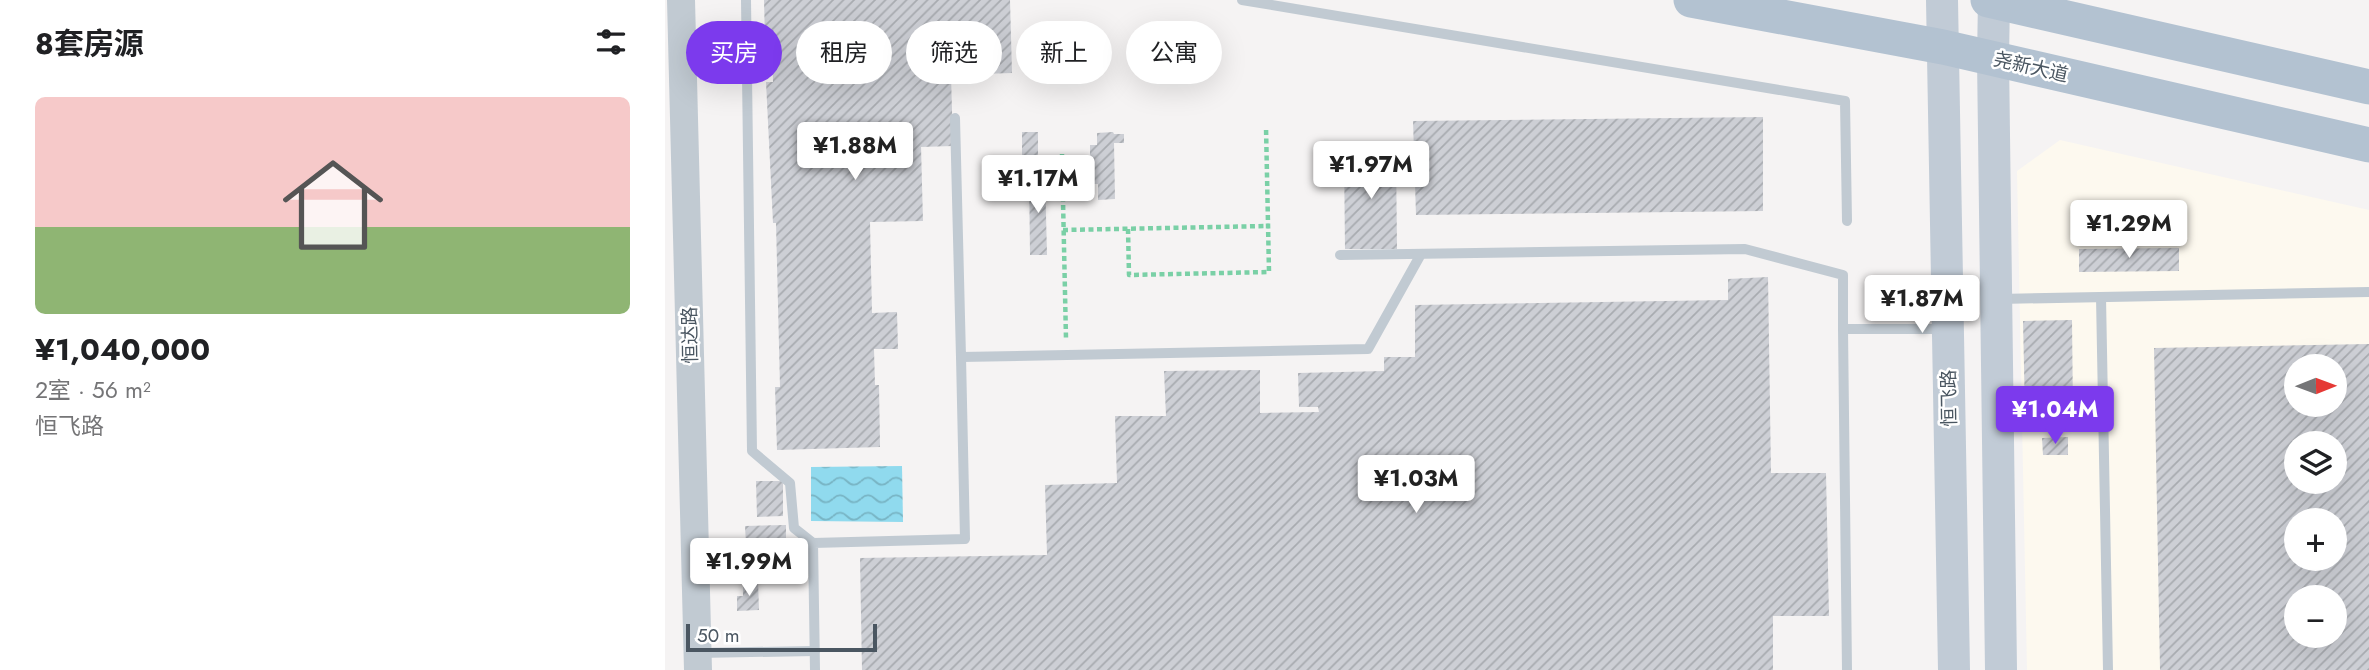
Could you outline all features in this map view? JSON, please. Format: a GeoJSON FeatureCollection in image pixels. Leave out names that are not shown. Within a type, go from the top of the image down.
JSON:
{"type":"FeatureCollection","features":[{"type":"Feature","properties":{"kind":"main road","name":"尧新大道"},"geometry":{"type":"LineString","coordinates":[[1691,0],[1943,47],[2369,145]]}},
{"type":"Feature","properties":{"kind":"main road","name":"恒飞路"},"geometry":{"type":"LineString","coordinates":[[1942,0],[1954,670]]}},
{"type":"Feature","properties":{"kind":"main road"},"geometry":{"type":"LineString","coordinates":[[2001,670],[1992,0],[2369,87]]}},
{"type":"Feature","properties":{"kind":"street","name":"恒达路"},"geometry":{"type":"LineString","coordinates":[[681,0],[698,662]]}},
{"type":"Feature","properties":{"kind":"lane"},"geometry":{"type":"LineString","coordinates":[[746,0],[752,451],[790,483],[794,528],[813,543],[965,539],[955,117]]}},
{"type":"Feature","properties":{"kind":"lane"},"geometry":{"type":"LineString","coordinates":[[1242,0],[1845,101],[1847,221]]}},
{"type":"Feature","properties":{"kind":"lane"},"geometry":{"type":"LineString","coordinates":[[1340,255],[1745,249],[1843,275],[1847,670]]}},
{"type":"Feature","properties":{"kind":"lane"},"geometry":{"type":"LineString","coordinates":[[961,357],[1368,348],[1420,254]]}},
{"type":"Feature","properties":{"kind":"lane"},"geometry":{"type":"LineString","coordinates":[[1996,299],[2369,292]]}},
{"type":"Feature","properties":{"kind":"lane"},"geometry":{"type":"LineString","coordinates":[[2101,297],[2108,670]]}},
{"type":"Feature","properties":{"kind":"lane"},"geometry":{"type":"LineString","coordinates":[[1843,330],[1948,329]]}},
{"type":"Feature","properties":{"kind":"lane"},"geometry":{"type":"LineString","coordinates":[[813,543],[815,670]]}},
{"type":"Feature","properties":{"kind":"lane"},"geometry":{"type":"LineString","coordinates":[[698,662],[815,651]]}},
{"type":"Feature","properties":{"kind":"path"},"geometry":{"type":"LineString","coordinates":[[1128,229],[1129,275],[1269,272],[1266,127]]}},
{"type":"Feature","properties":{"kind":"path"},"geometry":{"type":"LineString","coordinates":[[1062,154],[1066,354]]}},
{"type":"Feature","properties":{"kind":"path"},"geometry":{"type":"LineString","coordinates":[[1063,230],[1269,226]]}},
{"type":"Feature","properties":{"kind":"shaded area"},"geometry":{"type":"Polygon","coordinates":[[[2060,140],[2369,210],[2369,670],[2027,670],[2017,171],[2060,140]]]}},
{"type":"Feature","properties":{"kind":"water"},"geometry":{"type":"Polygon","coordinates":[[[902,466],[903,522],[811,521],[811,467],[902,466]]]}},
{"type":"Feature","properties":{"kind":"building"},"geometry":{"type":"Polygon","coordinates":[[[764,0],[1010,0],[1012,73],[1002,73],[1002,21],[906,21],[906,84],[951,84],[953,146],[921,147],[923,221],[870,222],[872,313],[897,312],[898,349],[874,349],[875,385],[879,385],[880,447],[777,450],[775,387],[780,387],[776,223],[773,223],[766,84],[782,84],[782,21],[765,21],[764,0]]]}},
{"type":"Feature","properties":{"kind":"building"},"geometry":{"type":"Polygon","coordinates":[[[1763,117],[1763,211],[1416,215],[1413,121],[1763,117]]]}},
{"type":"Feature","properties":{"kind":"building"},"geometry":{"type":"Polygon","coordinates":[[[1022,132],[1038,132],[1038,155],[1022,156],[1022,132]]]}},
{"type":"Feature","properties":{"kind":"building"},"geometry":{"type":"Polygon","coordinates":[[[1097,133],[1124,134],[1124,143],[1114,143],[1115,199],[1098,200],[1098,184],[1090,184],[1090,145],[1097,145],[1097,133]]]}},
{"type":"Feature","properties":{"kind":"building"},"geometry":{"type":"Polygon","coordinates":[[[1396,153],[1397,249],[1345,249],[1344,154],[1396,153]]]}},
{"type":"Feature","properties":{"kind":"building"},"geometry":{"type":"Polygon","coordinates":[[[1029,174],[1045,174],[1047,255],[1030,255],[1029,174]]]}},
{"type":"Feature","properties":{"kind":"building"},"geometry":{"type":"Polygon","coordinates":[[[2179,248],[2179,271],[2079,272],[2079,249],[2179,248]]]}},
{"type":"Feature","properties":{"kind":"building"},"geometry":{"type":"Polygon","coordinates":[[[1768,277],[1771,473],[1826,473],[1829,616],[1773,616],[1773,670],[862,670],[860,558],[1047,555],[1045,485],[1117,483],[1115,416],[1166,416],[1164,371],[1260,370],[1260,413],[1319,412],[1318,407],[1299,407],[1298,373],[1384,371],[1384,357],[1415,357],[1415,305],[1728,300],[1728,279],[1768,277]]]}},
{"type":"Feature","properties":{"kind":"building"},"geometry":{"type":"Polygon","coordinates":[[[2072,320],[2073,413],[2025,413],[2023,321],[2072,320]]]}},
{"type":"Feature","properties":{"kind":"building"},"geometry":{"type":"Polygon","coordinates":[[[2369,344],[2369,670],[2160,670],[2154,348],[2369,344]]]}},
{"type":"Feature","properties":{"kind":"building"},"geometry":{"type":"Polygon","coordinates":[[[2068,437],[2068,455],[2043,455],[2042,438],[2068,437]]]}},
{"type":"Feature","properties":{"kind":"building"},"geometry":{"type":"Polygon","coordinates":[[[756,481],[783,481],[783,516],[757,517],[756,481]]]}},
{"type":"Feature","properties":{"kind":"building"},"geometry":{"type":"Polygon","coordinates":[[[786,525],[786,562],[747,564],[745,526],[786,525]]]}},
{"type":"Feature","properties":{"kind":"building"},"geometry":{"type":"Polygon","coordinates":[[[748,580],[758,580],[759,610],[737,611],[737,596],[743,596],[743,587],[748,587],[748,580]]]}}]}
